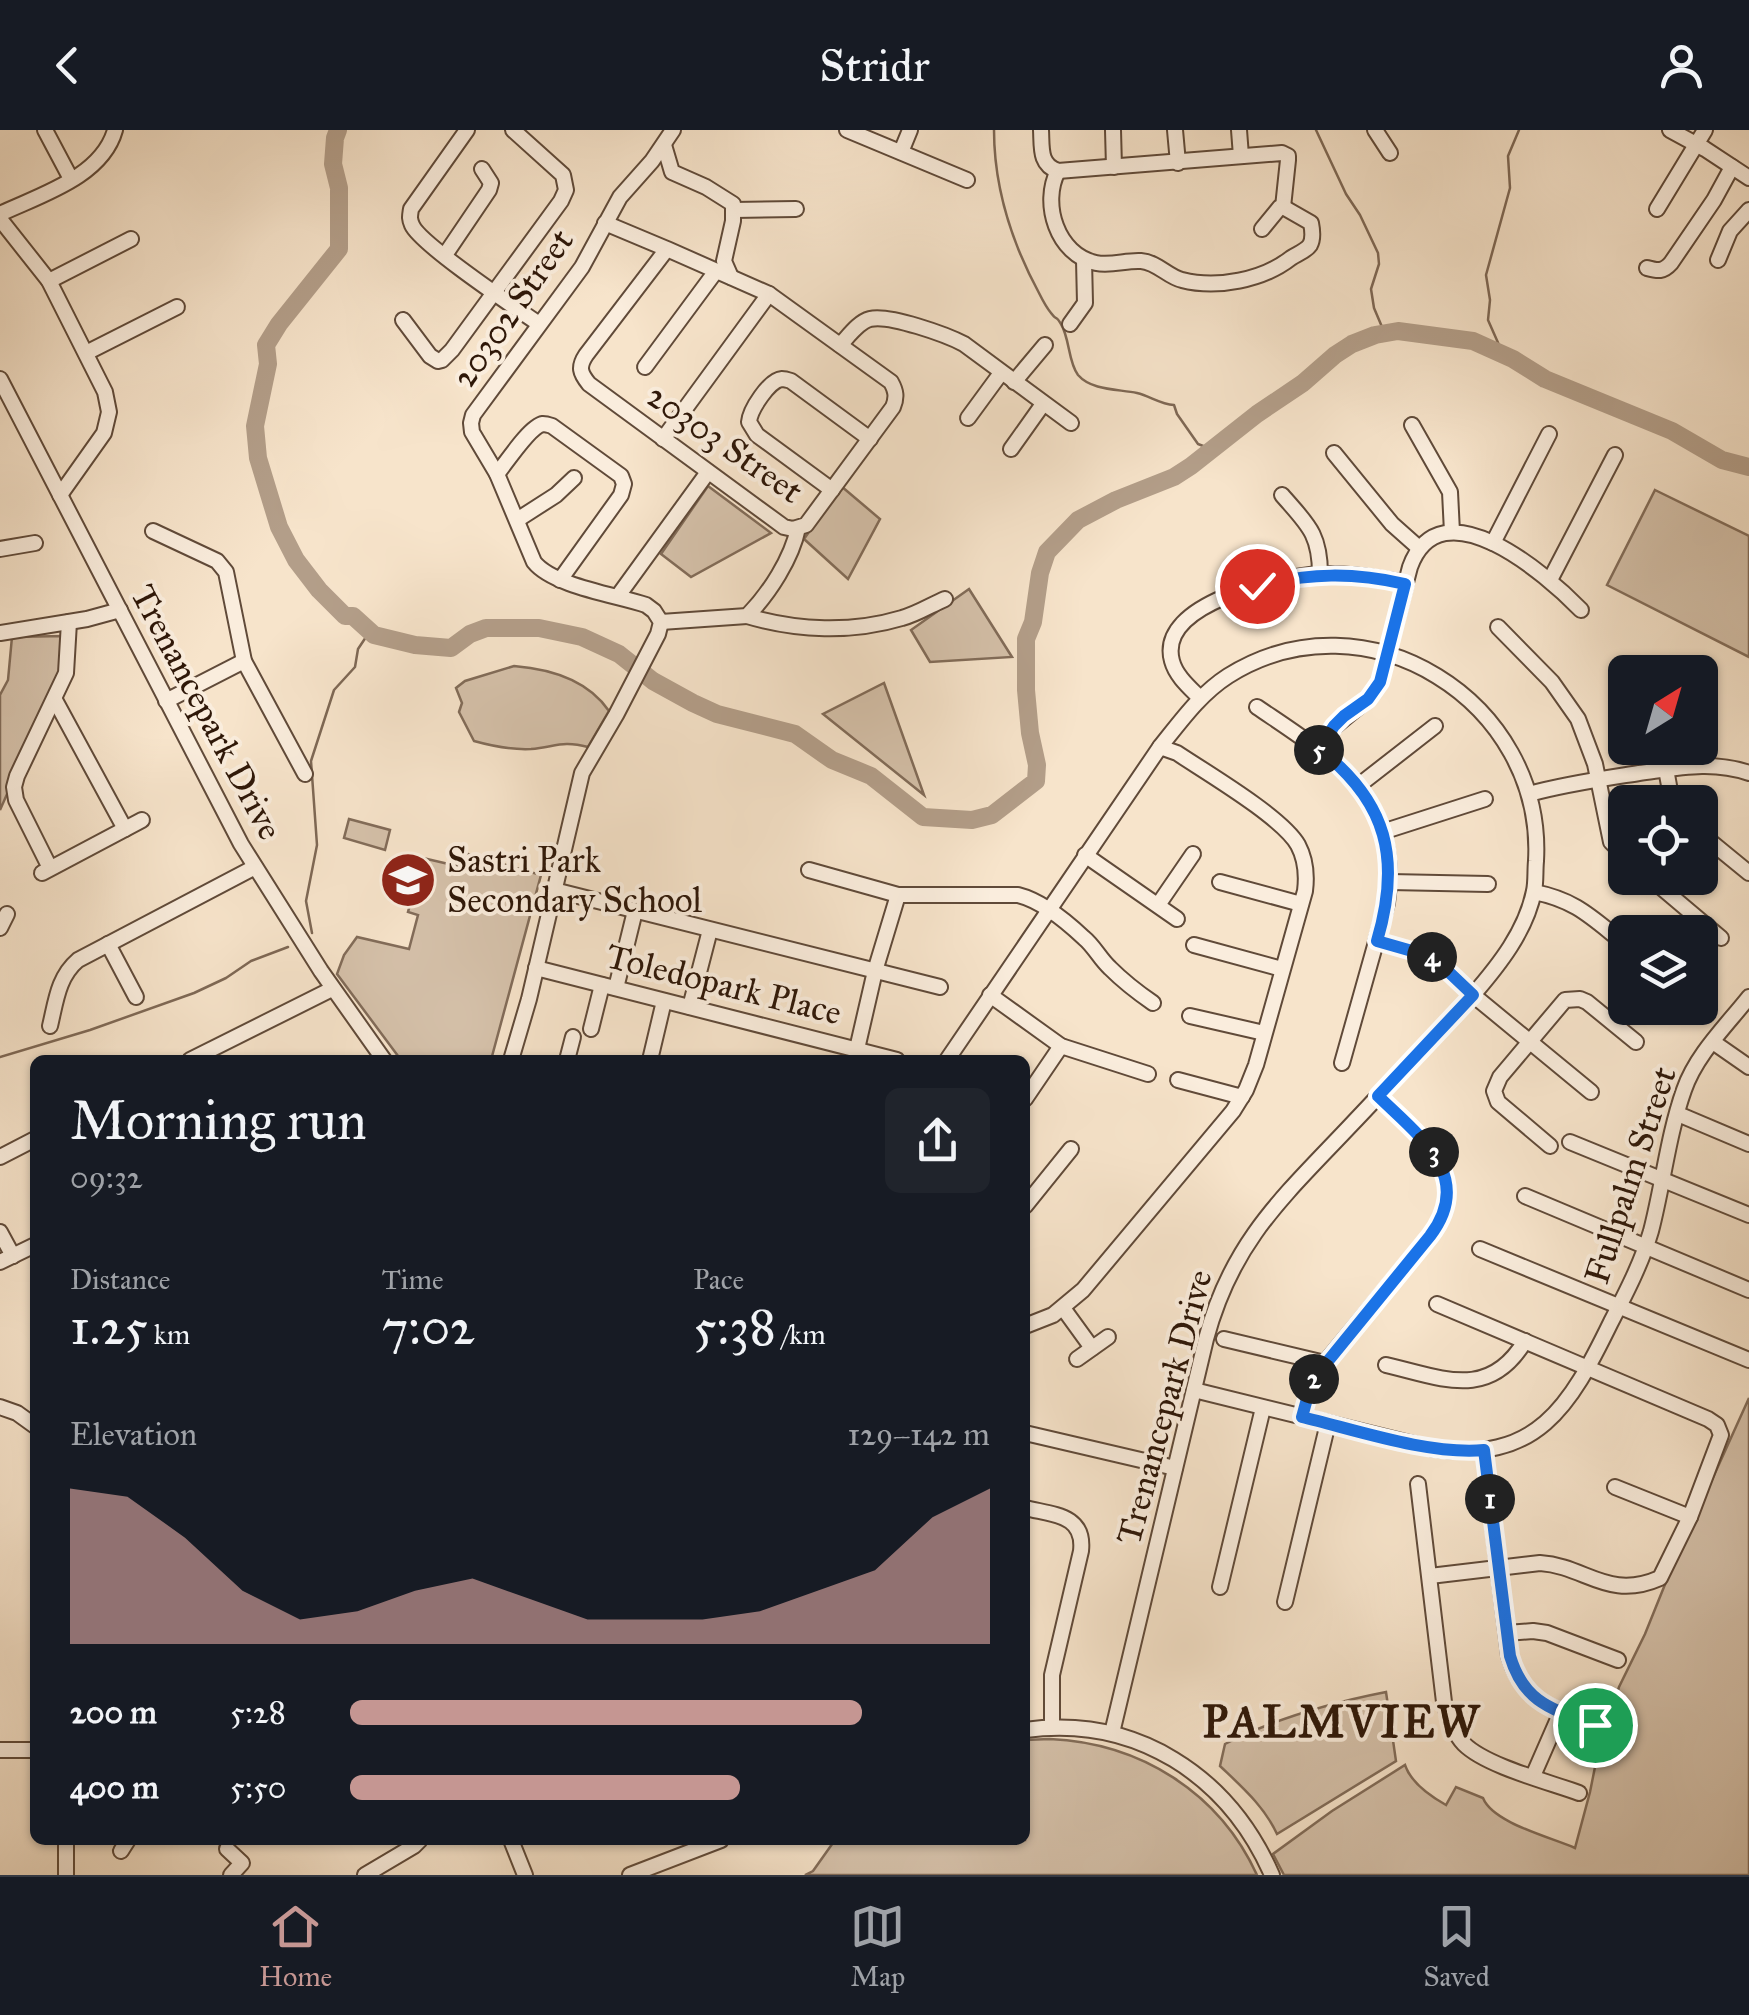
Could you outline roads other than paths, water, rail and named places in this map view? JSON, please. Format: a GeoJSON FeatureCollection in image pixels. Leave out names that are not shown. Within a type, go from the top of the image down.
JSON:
{"type":"FeatureCollection","features":[{"type":"Feature","properties":{"kind":"street"},"geometry":{"type":"LineString","coordinates":[[45,130],[71,180]]}},
{"type":"Feature","properties":{"kind":"street"},"geometry":{"type":"LineString","coordinates":[[60,495],[99,441],[110,412],[105,392],[49,282],[0,217],[94,166],[116,130]]}},
{"type":"Feature","properties":{"kind":"street"},"geometry":{"type":"LineString","coordinates":[[467,130],[410,214],[413,228],[538,324]]}},
{"type":"Feature","properties":{"kind":"street"},"geometry":{"type":"LineString","coordinates":[[404,320],[430,356],[442,360],[561,201],[566,190],[563,175],[513,130]]}},
{"type":"Feature","properties":{"kind":"street","name":"20302 Street"},"geometry":{"type":"LineString","coordinates":[[560,580],[544,573],[534,562],[471,423],[538,324],[582,268],[620,197],[673,130]]}},
{"type":"Feature","properties":{"kind":"street"},"geometry":{"type":"LineString","coordinates":[[848,130],[966,180]]}},
{"type":"Feature","properties":{"kind":"street"},"geometry":{"type":"LineString","coordinates":[[901,152],[910,130]]}},
{"type":"Feature","properties":{"kind":"street"},"geometry":{"type":"LineString","coordinates":[[1041,130],[1044,161],[1058,171],[1282,152],[1288,156],[1284,207]]}},
{"type":"Feature","properties":{"kind":"street"},"geometry":{"type":"LineString","coordinates":[[1113,130],[1114,167]]}},
{"type":"Feature","properties":{"kind":"street"},"geometry":{"type":"LineString","coordinates":[[1175,130],[1178,163]]}},
{"type":"Feature","properties":{"kind":"street"},"geometry":{"type":"LineString","coordinates":[[1238,130],[1241,156]]}},
{"type":"Feature","properties":{"kind":"street"},"geometry":{"type":"LineString","coordinates":[[1375,130],[1390,153]]}},
{"type":"Feature","properties":{"kind":"street"},"geometry":{"type":"LineString","coordinates":[[1670,130],[1749,178]]}},
{"type":"Feature","properties":{"kind":"street"},"geometry":{"type":"LineString","coordinates":[[1657,209],[1705,130]]}},
{"type":"Feature","properties":{"kind":"street"},"geometry":{"type":"LineString","coordinates":[[645,368],[724,274],[734,210],[730,200],[672,172],[664,146]]}},
{"type":"Feature","properties":{"kind":"street"},"geometry":{"type":"LineString","coordinates":[[1648,268],[1658,271],[1671,263],[1732,167]]}},
{"type":"Feature","properties":{"kind":"street"},"geometry":{"type":"LineString","coordinates":[[445,255],[489,190],[491,183],[482,169]]}},
{"type":"Feature","properties":{"kind":"street"},"geometry":{"type":"LineString","coordinates":[[1058,171],[1050,190],[1058,233],[1068,249],[1084,260],[1114,265],[1141,261],[1177,280],[1210,284],[1232,281],[1283,266],[1310,245],[1313,226],[1280,206],[1262,229]]}},
{"type":"Feature","properties":{"kind":"street"},"geometry":{"type":"LineString","coordinates":[[734,210],[796,209]]}},
{"type":"Feature","properties":{"kind":"street"},"geometry":{"type":"LineString","coordinates":[[1718,260],[1730,231],[1749,210]]}},
{"type":"Feature","properties":{"kind":"street","name":"20303 Street"},"geometry":{"type":"LineString","coordinates":[[605,223],[667,248],[769,294],[891,382],[896,401],[893,407],[806,524],[798,528],[784,527],[708,472],[589,384],[580,370],[586,354],[667,248]]}},
{"type":"Feature","properties":{"kind":"street"},"geometry":{"type":"LineString","coordinates":[[49,282],[131,239]]}},
{"type":"Feature","properties":{"kind":"street"},"geometry":{"type":"LineString","coordinates":[[1070,324],[1085,303],[1084,260]]}},
{"type":"Feature","properties":{"kind":"street"},"geometry":{"type":"LineString","coordinates":[[663,439],[769,294]]}},
{"type":"Feature","properties":{"kind":"street"},"geometry":{"type":"LineString","coordinates":[[86,352],[177,307]]}},
{"type":"Feature","properties":{"kind":"street"},"geometry":{"type":"LineString","coordinates":[[840,345],[864,321],[879,318],[946,334],[1070,423]]}},
{"type":"Feature","properties":{"kind":"street"},"geometry":{"type":"LineString","coordinates":[[968,418],[1046,345]]}},
{"type":"Feature","properties":{"kind":"street","name":"Trenancepark Drive"},"geometry":{"type":"LineString","coordinates":[[0,379],[255,866],[332,989],[380,1055]]}},
{"type":"Feature","properties":{"kind":"street"},"geometry":{"type":"LineString","coordinates":[[832,490],[757,435],[748,422],[750,412],[772,383],[784,379],[870,439]]}},
{"type":"Feature","properties":{"kind":"street"},"geometry":{"type":"LineString","coordinates":[[1010,449],[1043,404]]}},
{"type":"Feature","properties":{"kind":"street"},"geometry":{"type":"LineString","coordinates":[[497,474],[538,426],[544,424],[620,476],[624,484],[621,495],[560,580],[646,605],[661,622],[616,715],[582,773],[512,1055]]}},
{"type":"Feature","properties":{"kind":"street"},"geometry":{"type":"LineString","coordinates":[[1412,425],[1450,492],[1452,532]]}},
{"type":"Feature","properties":{"kind":"street"},"geometry":{"type":"LineString","coordinates":[[1494,543],[1549,434]]}},
{"type":"Feature","properties":{"kind":"street"},"geometry":{"type":"LineString","coordinates":[[1334,453],[1392,524],[1419,548]]}},
{"type":"Feature","properties":{"kind":"street"},"geometry":{"type":"LineString","coordinates":[[1550,580],[1615,455]]}},
{"type":"Feature","properties":{"kind":"street"},"geometry":{"type":"LineString","coordinates":[[618,596],[708,472]]}},
{"type":"Feature","properties":{"kind":"street"},"geometry":{"type":"LineString","coordinates":[[517,520],[556,495],[574,478]]}},
{"type":"Feature","properties":{"kind":"street"},"geometry":{"type":"LineString","coordinates":[[1282,494],[1317,542],[1320,574]]}},
{"type":"Feature","properties":{"kind":"street"},"geometry":{"type":"LineString","coordinates":[[747,616],[790,555],[798,528]]}},
{"type":"Feature","properties":{"kind":"street"},"geometry":{"type":"LineString","coordinates":[[153,531],[216,561],[226,572],[244,661],[305,774]]}},
{"type":"Feature","properties":{"kind":"street"},"geometry":{"type":"LineString","coordinates":[[1319,749],[1344,716],[1374,693],[1414,555],[1442,533],[1472,534],[1494,543],[1550,580],[1581,610]]}},
{"type":"Feature","properties":{"kind":"street"},"geometry":{"type":"LineString","coordinates":[[0,549],[35,543]]}},
{"type":"Feature","properties":{"kind":"street"},"geometry":{"type":"LineString","coordinates":[[1200,698],[1181,678],[1171,654],[1172,639],[1185,620],[1212,604],[1257,586],[1320,574],[1364,576],[1405,584]]}},
{"type":"Feature","properties":{"kind":"street"},"geometry":{"type":"LineString","coordinates":[[661,622],[747,616],[778,625],[869,626],[906,617],[945,599]]}},
{"type":"Feature","properties":{"kind":"street"},"geometry":{"type":"LineString","coordinates":[[0,633],[120,610]]}},
{"type":"Feature","properties":{"kind":"street"},"geometry":{"type":"LineString","coordinates":[[69,622],[68,667],[16,776],[16,800],[46,870],[142,820]]}},
{"type":"Feature","properties":{"kind":"street"},"geometry":{"type":"LineString","coordinates":[[1498,628],[1552,682],[1578,719],[1598,779],[1608,827]]}},
{"type":"Feature","properties":{"kind":"street","name":"Trenancepark Drive"},"geometry":{"type":"LineString","coordinates":[[950,1055],[1160,746],[1200,698],[1244,667],[1285,652],[1331,646],[1387,653],[1437,674],[1478,707],[1507,744],[1529,794],[1536,824],[1534,892],[1518,934],[1473,995],[1280,1200],[1242,1250],[1218,1301],[1194,1390],[1112,1733]]}},
{"type":"Feature","properties":{"kind":"street"},"geometry":{"type":"LineString","coordinates":[[166,701],[244,661]]}},
{"type":"Feature","properties":{"kind":"street"},"geometry":{"type":"LineString","coordinates":[[55,700],[125,829]]}},
{"type":"Feature","properties":{"kind":"street"},"geometry":{"type":"LineString","coordinates":[[1257,707],[1339,765],[1368,801],[1382,832],[1390,882],[1342,1063]]}},
{"type":"Feature","properties":{"kind":"street"},"geometry":{"type":"LineString","coordinates":[[1358,786],[1435,726]]}},
{"type":"Feature","properties":{"kind":"street"},"geometry":{"type":"LineString","coordinates":[[1030,1324],[1063,1308],[1082,1290],[1234,1111],[1256,1065],[1301,904],[1306,869],[1300,848],[1289,832],[1160,746]]}},
{"type":"Feature","properties":{"kind":"street"},"geometry":{"type":"LineString","coordinates":[[1529,794],[1566,784],[1707,764],[1749,772]]}},
{"type":"Feature","properties":{"kind":"street"},"geometry":{"type":"LineString","coordinates":[[1666,769],[1669,785]]}},
{"type":"Feature","properties":{"kind":"street"},"geometry":{"type":"LineString","coordinates":[[1382,832],[1485,799]]}},
{"type":"Feature","properties":{"kind":"street"},"geometry":{"type":"LineString","coordinates":[[1718,848],[1749,873]]}},
{"type":"Feature","properties":{"kind":"street"},"geometry":{"type":"LineString","coordinates":[[1158,905],[1194,854]]}},
{"type":"Feature","properties":{"kind":"street"},"geometry":{"type":"LineString","coordinates":[[1085,855],[1177,918]]}},
{"type":"Feature","properties":{"kind":"street"},"geometry":{"type":"LineString","coordinates":[[50,1026],[61,980],[78,960],[255,866]]}},
{"type":"Feature","properties":{"kind":"street"},"geometry":{"type":"LineString","coordinates":[[809,870],[898,895],[1026,897],[1086,939],[1130,987],[1153,1002]]}},
{"type":"Feature","properties":{"kind":"street"},"geometry":{"type":"LineString","coordinates":[[1220,882],[1301,904]]}},
{"type":"Feature","properties":{"kind":"street"},"geometry":{"type":"LineString","coordinates":[[1390,882],[1488,884]]}},
{"type":"Feature","properties":{"kind":"street"},"geometry":{"type":"LineString","coordinates":[[554,890],[940,987]]}},
{"type":"Feature","properties":{"kind":"street"},"geometry":{"type":"LineString","coordinates":[[1534,892],[1557,896],[1608,931]]}},
{"type":"Feature","properties":{"kind":"street"},"geometry":{"type":"LineString","coordinates":[[857,1049],[898,895]]}},
{"type":"Feature","properties":{"kind":"street"},"geometry":{"type":"LineString","coordinates":[[1670,895],[1721,938]]}},
{"type":"Feature","properties":{"kind":"street"},"geometry":{"type":"LineString","coordinates":[[591,1029],[635,911]]}},
{"type":"Feature","properties":{"kind":"street"},"geometry":{"type":"LineString","coordinates":[[690,1007],[710,930]]}},
{"type":"Feature","properties":{"kind":"street"},"geometry":{"type":"LineString","coordinates":[[1377,941],[1433,957],[1591,1092]]}},
{"type":"Feature","properties":{"kind":"street"},"geometry":{"type":"LineString","coordinates":[[108,944],[136,997]]}},
{"type":"Feature","properties":{"kind":"street"},"geometry":{"type":"LineString","coordinates":[[1194,945],[1282,969]]}},
{"type":"Feature","properties":{"kind":"street","name":"Toledopark Place"},"geometry":{"type":"LineString","coordinates":[[536,968],[878,1055]]}},
{"type":"Feature","properties":{"kind":"street"},"geometry":{"type":"LineString","coordinates":[[200,1055],[332,989]]}},
{"type":"Feature","properties":{"kind":"street"},"geometry":{"type":"LineString","coordinates":[[990,995],[1061,1046],[1148,1074]]}},
{"type":"Feature","properties":{"kind":"street","name":"Fullpalm Street"},"geometry":{"type":"LineString","coordinates":[[1194,1390],[1457,1452],[1508,1444],[1544,1424],[1562,1409],[1589,1368],[1646,1246],[1684,1090],[1692,1072],[1749,997]]}},
{"type":"Feature","properties":{"kind":"street"},"geometry":{"type":"LineString","coordinates":[[1550,1146],[1495,1096],[1500,1077],[1558,1006],[1572,998],[1588,1002],[1636,1042]]}},
{"type":"Feature","properties":{"kind":"street"},"geometry":{"type":"LineString","coordinates":[[651,1055],[664,1001]]}},
{"type":"Feature","properties":{"kind":"street"},"geometry":{"type":"LineString","coordinates":[[1190,1016],[1264,1034]]}},
{"type":"Feature","properties":{"kind":"street"},"geometry":{"type":"LineString","coordinates":[[568,1055],[573,1036]]}},
{"type":"Feature","properties":{"kind":"street"},"geometry":{"type":"LineString","coordinates":[[1713,1042],[1749,1068]]}},
{"type":"Feature","properties":{"kind":"street"},"geometry":{"type":"LineString","coordinates":[[1030,1092],[1061,1046]]}},
{"type":"Feature","properties":{"kind":"street"},"geometry":{"type":"LineString","coordinates":[[1178,1080],[1242,1098]]}},
{"type":"Feature","properties":{"kind":"street"},"geometry":{"type":"LineString","coordinates":[[1302,1417],[1310,1388],[1325,1363],[1437,1227],[1443,1214],[1447,1184],[1433,1150],[1378,1096]]}},
{"type":"Feature","properties":{"kind":"street"},"geometry":{"type":"LineString","coordinates":[[1678,1114],[1749,1144]]}},
{"type":"Feature","properties":{"kind":"street"},"geometry":{"type":"LineString","coordinates":[[0,1157],[30,1142]]}},
{"type":"Feature","properties":{"kind":"street"},"geometry":{"type":"LineString","coordinates":[[1570,1142],[1749,1215]]}},
{"type":"Feature","properties":{"kind":"street"},"geometry":{"type":"LineString","coordinates":[[1030,1200],[1071,1149]]}},
{"type":"Feature","properties":{"kind":"street"},"geometry":{"type":"LineString","coordinates":[[1526,1196],[1749,1290]]}},
{"type":"Feature","properties":{"kind":"street"},"geometry":{"type":"LineString","coordinates":[[0,1232],[6,1259],[30,1247]]}},
{"type":"Feature","properties":{"kind":"street"},"geometry":{"type":"LineString","coordinates":[[1480,1250],[1749,1360]]}},
{"type":"Feature","properties":{"kind":"street"},"geometry":{"type":"LineString","coordinates":[[1430,1576],[1540,1563],[1612,1586],[1652,1582],[1664,1571],[1720,1442],[1717,1425],[1708,1418],[1437,1304]]}},
{"type":"Feature","properties":{"kind":"street"},"geometry":{"type":"LineString","coordinates":[[1063,1308],[1092,1348]]}},
{"type":"Feature","properties":{"kind":"street"},"geometry":{"type":"LineString","coordinates":[[1077,1360],[1108,1337]]}},
{"type":"Feature","properties":{"kind":"street"},"geometry":{"type":"LineString","coordinates":[[1224,1339],[1325,1363]]}},
{"type":"Feature","properties":{"kind":"street"},"geometry":{"type":"LineString","coordinates":[[1386,1365],[1457,1382],[1474,1381],[1503,1368],[1526,1342]]}},
{"type":"Feature","properties":{"kind":"street"},"geometry":{"type":"LineString","coordinates":[[0,1407],[30,1422]]}},
{"type":"Feature","properties":{"kind":"street"},"geometry":{"type":"LineString","coordinates":[[1220,1587],[1263,1408]]}},
{"type":"Feature","properties":{"kind":"street"},"geometry":{"type":"LineString","coordinates":[[1285,1602],[1328,1423]]}},
{"type":"Feature","properties":{"kind":"street"},"geometry":{"type":"LineString","coordinates":[[1030,1433],[1175,1468]]}},
{"type":"Feature","properties":{"kind":"street"},"geometry":{"type":"LineString","coordinates":[[1484,1450],[1506,1633],[1518,1681],[1533,1696],[1595,1725]]}},
{"type":"Feature","properties":{"kind":"street"},"geometry":{"type":"LineString","coordinates":[[1418,1484],[1444,1702],[1450,1723],[1462,1742],[1482,1757],[1579,1793]]}},
{"type":"Feature","properties":{"kind":"street"},"geometry":{"type":"LineString","coordinates":[[1616,1487],[1690,1516]]}},
{"type":"Feature","properties":{"kind":"street"},"geometry":{"type":"LineString","coordinates":[[1030,1510],[1074,1523],[1082,1533],[1052,1674],[1052,1727]]}},
{"type":"Feature","properties":{"kind":"street"},"geometry":{"type":"LineString","coordinates":[[1506,1633],[1548,1633],[1618,1660]]}},
{"type":"Feature","properties":{"kind":"street"},"geometry":{"type":"LineString","coordinates":[[1533,1776],[1561,1712]]}},
{"type":"Feature","properties":{"kind":"street"},"geometry":{"type":"LineString","coordinates":[[1030,1729],[1052,1727],[1112,1733],[1178,1762],[1216,1790],[1248,1829],[1272,1875]]}},
{"type":"Feature","properties":{"kind":"street"},"geometry":{"type":"LineString","coordinates":[[0,1750],[30,1750]]}},
{"type":"Feature","properties":{"kind":"street"},"geometry":{"type":"LineString","coordinates":[[66,1845],[66,1875]]}},
{"type":"Feature","properties":{"kind":"street"},"geometry":{"type":"LineString","coordinates":[[365,1875],[415,1845]]}},
{"type":"Feature","properties":{"kind":"street"},"geometry":{"type":"LineString","coordinates":[[514,1845],[525,1875]]}},
{"type":"Feature","properties":{"kind":"street"},"geometry":{"type":"LineString","coordinates":[[630,1875],[708,1845]]}},
{"type":"Feature","properties":{"kind":"street"},"geometry":{"type":"LineString","coordinates":[[227,1849],[242,1863],[232,1875]]}},
{"type":"Feature","properties":{"kind":"waterway"},"geometry":{"type":"LineString","coordinates":[[338,130],[333,164],[339,188],[339,249],[266,345],[268,364],[255,426],[258,458],[279,527],[296,560],[319,590],[345,616],[353,616],[374,635],[415,645],[451,648],[486,628],[539,628],[582,637],[619,654],[653,681],[717,714],[795,734],[832,760],[871,776],[923,817],[972,820],[992,815],[1036,781],[1026,690],[1026,639],[1047,552],[1078,520],[1191,466],[1352,344],[1398,331],[1473,341],[1545,379],[1672,431],[1722,460],[1749,467]]}},
{"type":"Feature","properties":{"kind":"waterway"},"geometry":{"type":"LineString","coordinates":[[994,130],[997,172],[1013,234],[1029,274],[1064,330],[1078,375],[1098,387],[1137,393],[1174,405],[1198,444],[1211,449]]}},
{"type":"Feature","properties":{"kind":"waterway"},"geometry":{"type":"LineString","coordinates":[[1316,130],[1378,253],[1379,264],[1371,289],[1385,334]]}},
{"type":"Feature","properties":{"kind":"waterway"},"geometry":{"type":"LineString","coordinates":[[1503,354],[1488,320],[1486,275],[1510,188],[1508,156],[1519,130]]}},
{"type":"Feature","properties":{"kind":"waterway"},"geometry":{"type":"LineString","coordinates":[[312,933],[306,901],[317,845],[311,761],[334,690],[355,667],[358,649],[370,631]]}},
{"type":"Feature","properties":{"kind":"waterway"},"geometry":{"type":"LineString","coordinates":[[0,1057],[194,993],[251,961],[288,947]]}},
{"type":"Feature","properties":{"kind":"place","name":"Sastri Park Secondary School"},"geometry":{"type":"Point","coordinates":[408,880]}},
{"type":"Feature","properties":{"kind":"district","name":"PALMVIEW"},"geometry":{"type":"Point","coordinates":[1342,1721]}}]}
